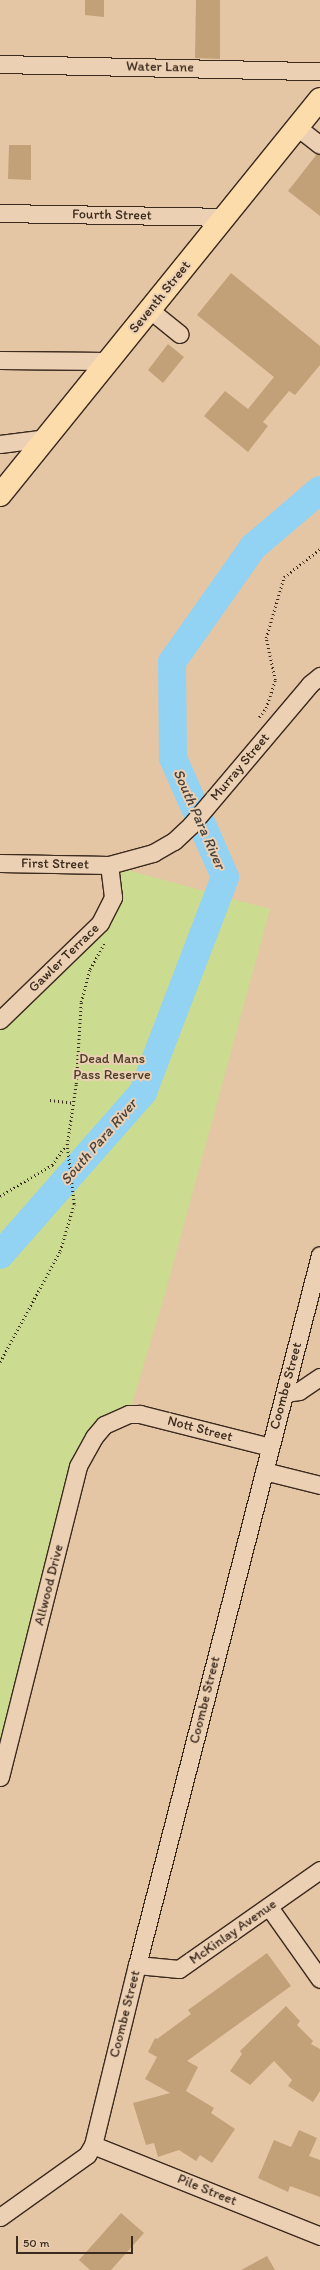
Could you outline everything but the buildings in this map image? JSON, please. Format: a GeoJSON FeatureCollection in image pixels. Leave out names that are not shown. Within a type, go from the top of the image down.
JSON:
{"type":"FeatureCollection","features":[{"type":"Feature","properties":{"kind":"main road","name":"Seventh Street"},"geometry":{"type":"LineString","coordinates":[[0,495],[320,99]]}},
{"type":"Feature","properties":{"kind":"street","name":"Water Lane"},"geometry":{"type":"LineString","coordinates":[[0,64],[320,71]]}},
{"type":"Feature","properties":{"kind":"street"},"geometry":{"type":"LineString","coordinates":[[297,127],[320,145]]}},
{"type":"Feature","properties":{"kind":"street","name":"Fourth Street"},"geometry":{"type":"LineString","coordinates":[[0,213],[225,217]]}},
{"type":"Feature","properties":{"kind":"street"},"geometry":{"type":"LineString","coordinates":[[150,310],[180,334]]}},
{"type":"Feature","properties":{"kind":"street"},"geometry":{"type":"LineString","coordinates":[[0,360],[108,361]]}},
{"type":"Feature","properties":{"kind":"street"},"geometry":{"type":"LineString","coordinates":[[0,444],[46,438]]}},
{"type":"Feature","properties":{"kind":"street","name":"Murray Street"},"geometry":{"type":"LineString","coordinates":[[109,865],[153,853],[174,841],[206,808],[310,684],[320,676]]}},
{"type":"Feature","properties":{"kind":"street","name":"First Street"},"geometry":{"type":"LineString","coordinates":[[0,863],[109,865]]}},
{"type":"Feature","properties":{"kind":"street","name":"Gawler Terrace"},"geometry":{"type":"LineString","coordinates":[[0,1020],[100,923],[113,897],[109,865]]}},
{"type":"Feature","properties":{"kind":"street","name":"Coombe Street"},"geometry":{"type":"LineString","coordinates":[[93,2145],[137,1965],[320,1255]]}},
{"type":"Feature","properties":{"kind":"street"},"geometry":{"type":"LineString","coordinates":[[285,1392],[299,1391],[320,1377]]}},
{"type":"Feature","properties":{"kind":"street","name":"Nott Street"},"geometry":{"type":"LineString","coordinates":[[129,1414],[156,1416],[270,1447]]}},
{"type":"Feature","properties":{"kind":"street","name":"Allwood Drive"},"geometry":{"type":"LineString","coordinates":[[0,1777],[78,1466],[86,1448],[104,1425],[129,1414]]}},
{"type":"Feature","properties":{"kind":"street"},"geometry":{"type":"LineString","coordinates":[[264,1471],[320,1485]]}},
{"type":"Feature","properties":{"kind":"street","name":"McKinlay Avenue"},"geometry":{"type":"LineString","coordinates":[[137,1965],[179,1969],[268,1908],[320,1870]]}},
{"type":"Feature","properties":{"kind":"street"},"geometry":{"type":"LineString","coordinates":[[268,1908],[320,1979]]}},
{"type":"Feature","properties":{"kind":"street"},"geometry":{"type":"LineString","coordinates":[[0,2217],[87,2155],[93,2145]]}},
{"type":"Feature","properties":{"kind":"street","name":"Pile Street"},"geometry":{"type":"LineString","coordinates":[[93,2145],[320,2236]]}},
{"type":"Feature","properties":{"kind":"path"},"geometry":{"type":"LineString","coordinates":[[257,720],[266,708],[275,680],[266,638],[284,577],[320,549]]}},
{"type":"Feature","properties":{"kind":"path"},"geometry":{"type":"LineString","coordinates":[[0,1362],[60,1251],[74,1204],[67,1145],[73,1103],[81,1002],[90,969],[107,939]]}},
{"type":"Feature","properties":{"kind":"path"},"geometry":{"type":"LineString","coordinates":[[50,1100],[73,1103]]}},
{"type":"Feature","properties":{"kind":"path"},"geometry":{"type":"LineString","coordinates":[[0,1196],[52,1165],[67,1145]]}},
{"type":"Feature","properties":{"kind":"green space","name":"Dead Mans Pass Reserve"},"geometry":{"type":"Polygon","coordinates":[[[109,865],[270,909],[165,1294],[129,1414],[94,1437],[0,1777],[0,1020],[100,923],[109,865]]]}},
{"type":"Feature","properties":{"kind":"waterway","name":"South Para River"},"geometry":{"type":"LineString","coordinates":[[0,1255],[143,1092],[225,877],[173,758],[172,662],[253,547],[320,490]]}}]}
